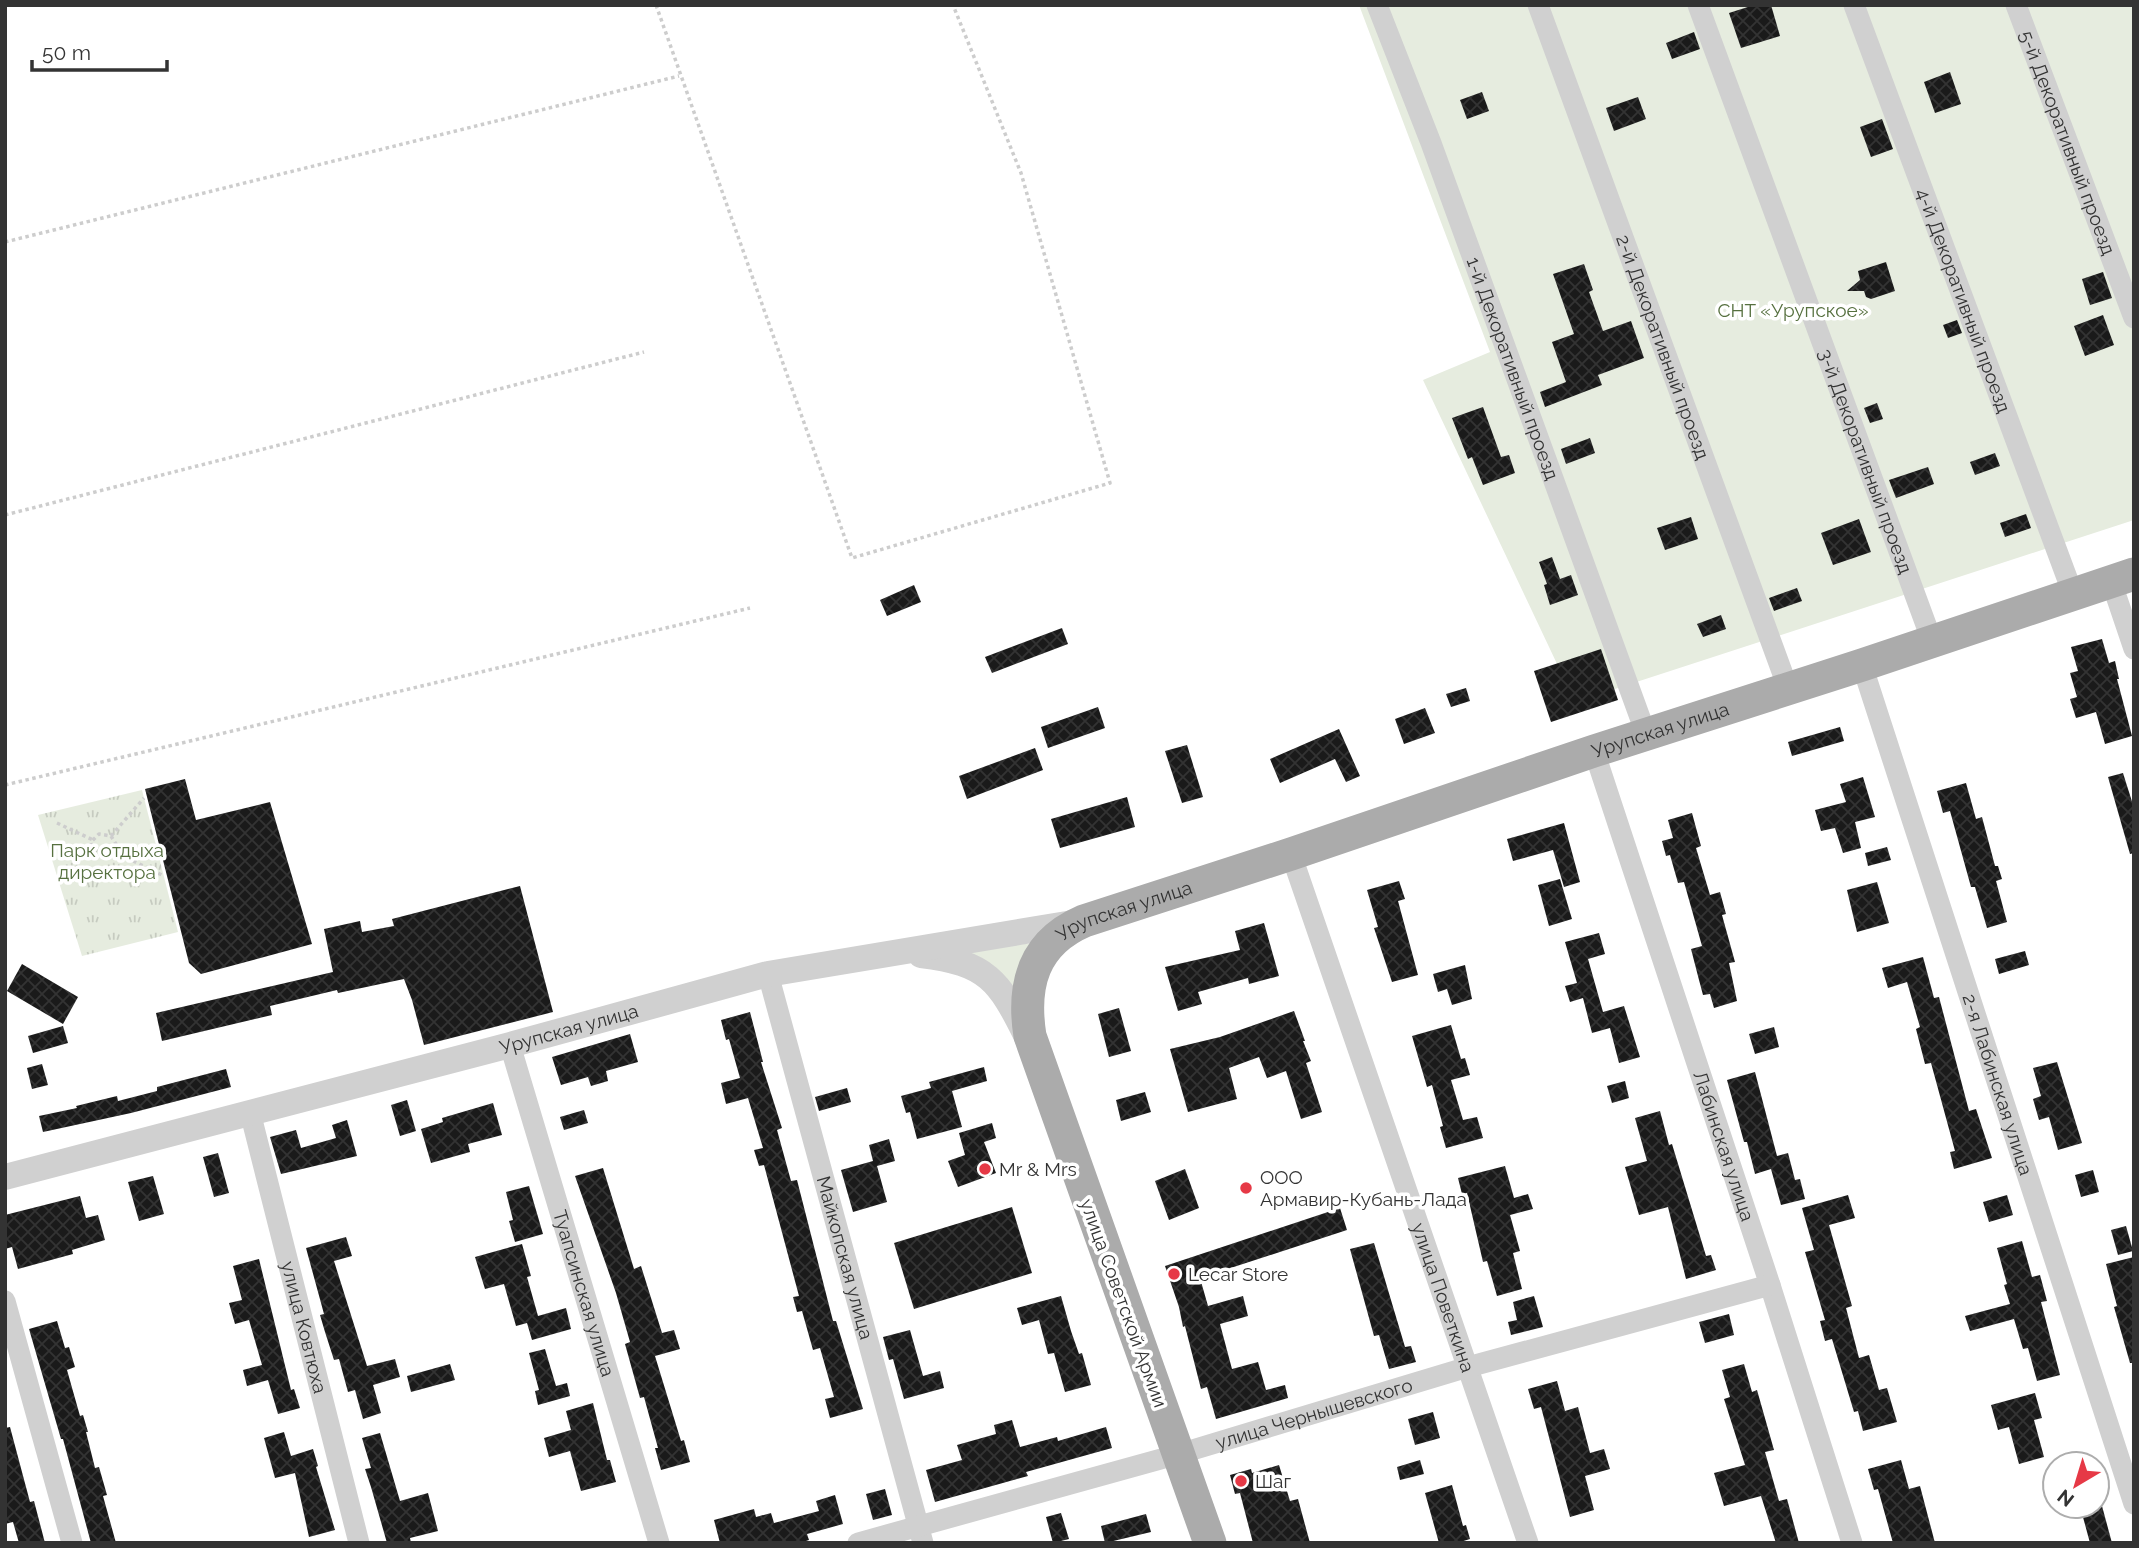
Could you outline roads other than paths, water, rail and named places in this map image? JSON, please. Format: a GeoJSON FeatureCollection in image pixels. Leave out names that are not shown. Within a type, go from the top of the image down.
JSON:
{"type":"FeatureCollection","features":[{"type":"Feature","properties":{"kind":"main road","name":"Урупская улица"},"geometry":{"type":"LineString","coordinates":[[1084,921],[2122,577]]}},
{"type":"Feature","properties":{"kind":"main road","name":"улица Советской Армии"},"geometry":{"type":"LineString","coordinates":[[1084,921],[1057,935],[1045,948],[1032,973],[1027,1015],[1030,1037],[1210,1543]]}},
{"type":"Feature","properties":{"kind":"street","name":"1-й Декоративный проезд"},"geometry":{"type":"LineString","coordinates":[[1377,5],[1431,143],[1646,734]]}},
{"type":"Feature","properties":{"kind":"street","name":"2-й Декоративный проезд"},"geometry":{"type":"LineString","coordinates":[[1538,5],[1788,688]]}},
{"type":"Feature","properties":{"kind":"street","name":"3-й Декоративный проезд"},"geometry":{"type":"LineString","coordinates":[[1698,5],[1931,641]]}},
{"type":"Feature","properties":{"kind":"street","name":"4-й Декоративный проезд"},"geometry":{"type":"LineString","coordinates":[[1854,5],[2073,594]]}},
{"type":"Feature","properties":{"kind":"street","name":"5-й Декоративный проезд"},"geometry":{"type":"LineString","coordinates":[[2016,5],[2134,318]]}},
{"type":"Feature","properties":{"kind":"street"},"geometry":{"type":"LineString","coordinates":[[2122,577],[2134,649]]}},
{"type":"Feature","properties":{"kind":"street","name":"2-я Лабинская улица"},"geometry":{"type":"LineString","coordinates":[[1862,665],[2134,1504]]}},
{"type":"Feature","properties":{"kind":"street","name":"Лабинская улица"},"geometry":{"type":"LineString","coordinates":[[1594,751],[1852,1543]]}},
{"type":"Feature","properties":{"kind":"street","name":"улица Поветкина"},"geometry":{"type":"LineString","coordinates":[[1291,854],[1528,1543]]}},
{"type":"Feature","properties":{"kind":"street","name":"Урупская улица"},"geometry":{"type":"LineString","coordinates":[[5,1177],[510,1045],[768,974],[1084,921]]}},
{"type":"Feature","properties":{"kind":"street"},"geometry":{"type":"LineString","coordinates":[[884,954],[940,958],[979,970],[993,980],[1011,1005],[1039,1063]]}},
{"type":"Feature","properties":{"kind":"street","name":"Майкопская улица"},"geometry":{"type":"LineString","coordinates":[[768,974],[921,1534]]}},
{"type":"Feature","properties":{"kind":"street","name":"Туапсинская улица"},"geometry":{"type":"LineString","coordinates":[[510,1045],[659,1543]]}},
{"type":"Feature","properties":{"kind":"street","name":"улица Ковтюха"},"geometry":{"type":"LineString","coordinates":[[250,1112],[359,1543]]}},
{"type":"Feature","properties":{"kind":"street","name":"улица Чернышевского"},"geometry":{"type":"LineString","coordinates":[[858,1543],[921,1534],[1468,1367],[1770,1285]]}},
{"type":"Feature","properties":{"kind":"street"},"geometry":{"type":"LineString","coordinates":[[5,1301],[72,1543]]}},
{"type":"Feature","properties":{"kind":"place","name":"Mr & Mrs"},"geometry":{"type":"Point","coordinates":[985,1169]}},
{"type":"Feature","properties":{"kind":"place","name":"ООО Армавир-Кубань-Лада"},"geometry":{"type":"Point","coordinates":[1246,1188]}},
{"type":"Feature","properties":{"kind":"place","name":"Lecar Store"},"geometry":{"type":"Point","coordinates":[1174,1274]}},
{"type":"Feature","properties":{"kind":"place","name":"Шаг"},"geometry":{"type":"Point","coordinates":[1241,1481]}},
{"type":"Feature","properties":{"kind":"park label","name":"СНТ «Урупское»"},"geometry":{"type":"Point","coordinates":[1793,310]}},
{"type":"Feature","properties":{"kind":"park label","name":"Парк отдыха директора"},"geometry":{"type":"Point","coordinates":[107,861]}}]}
